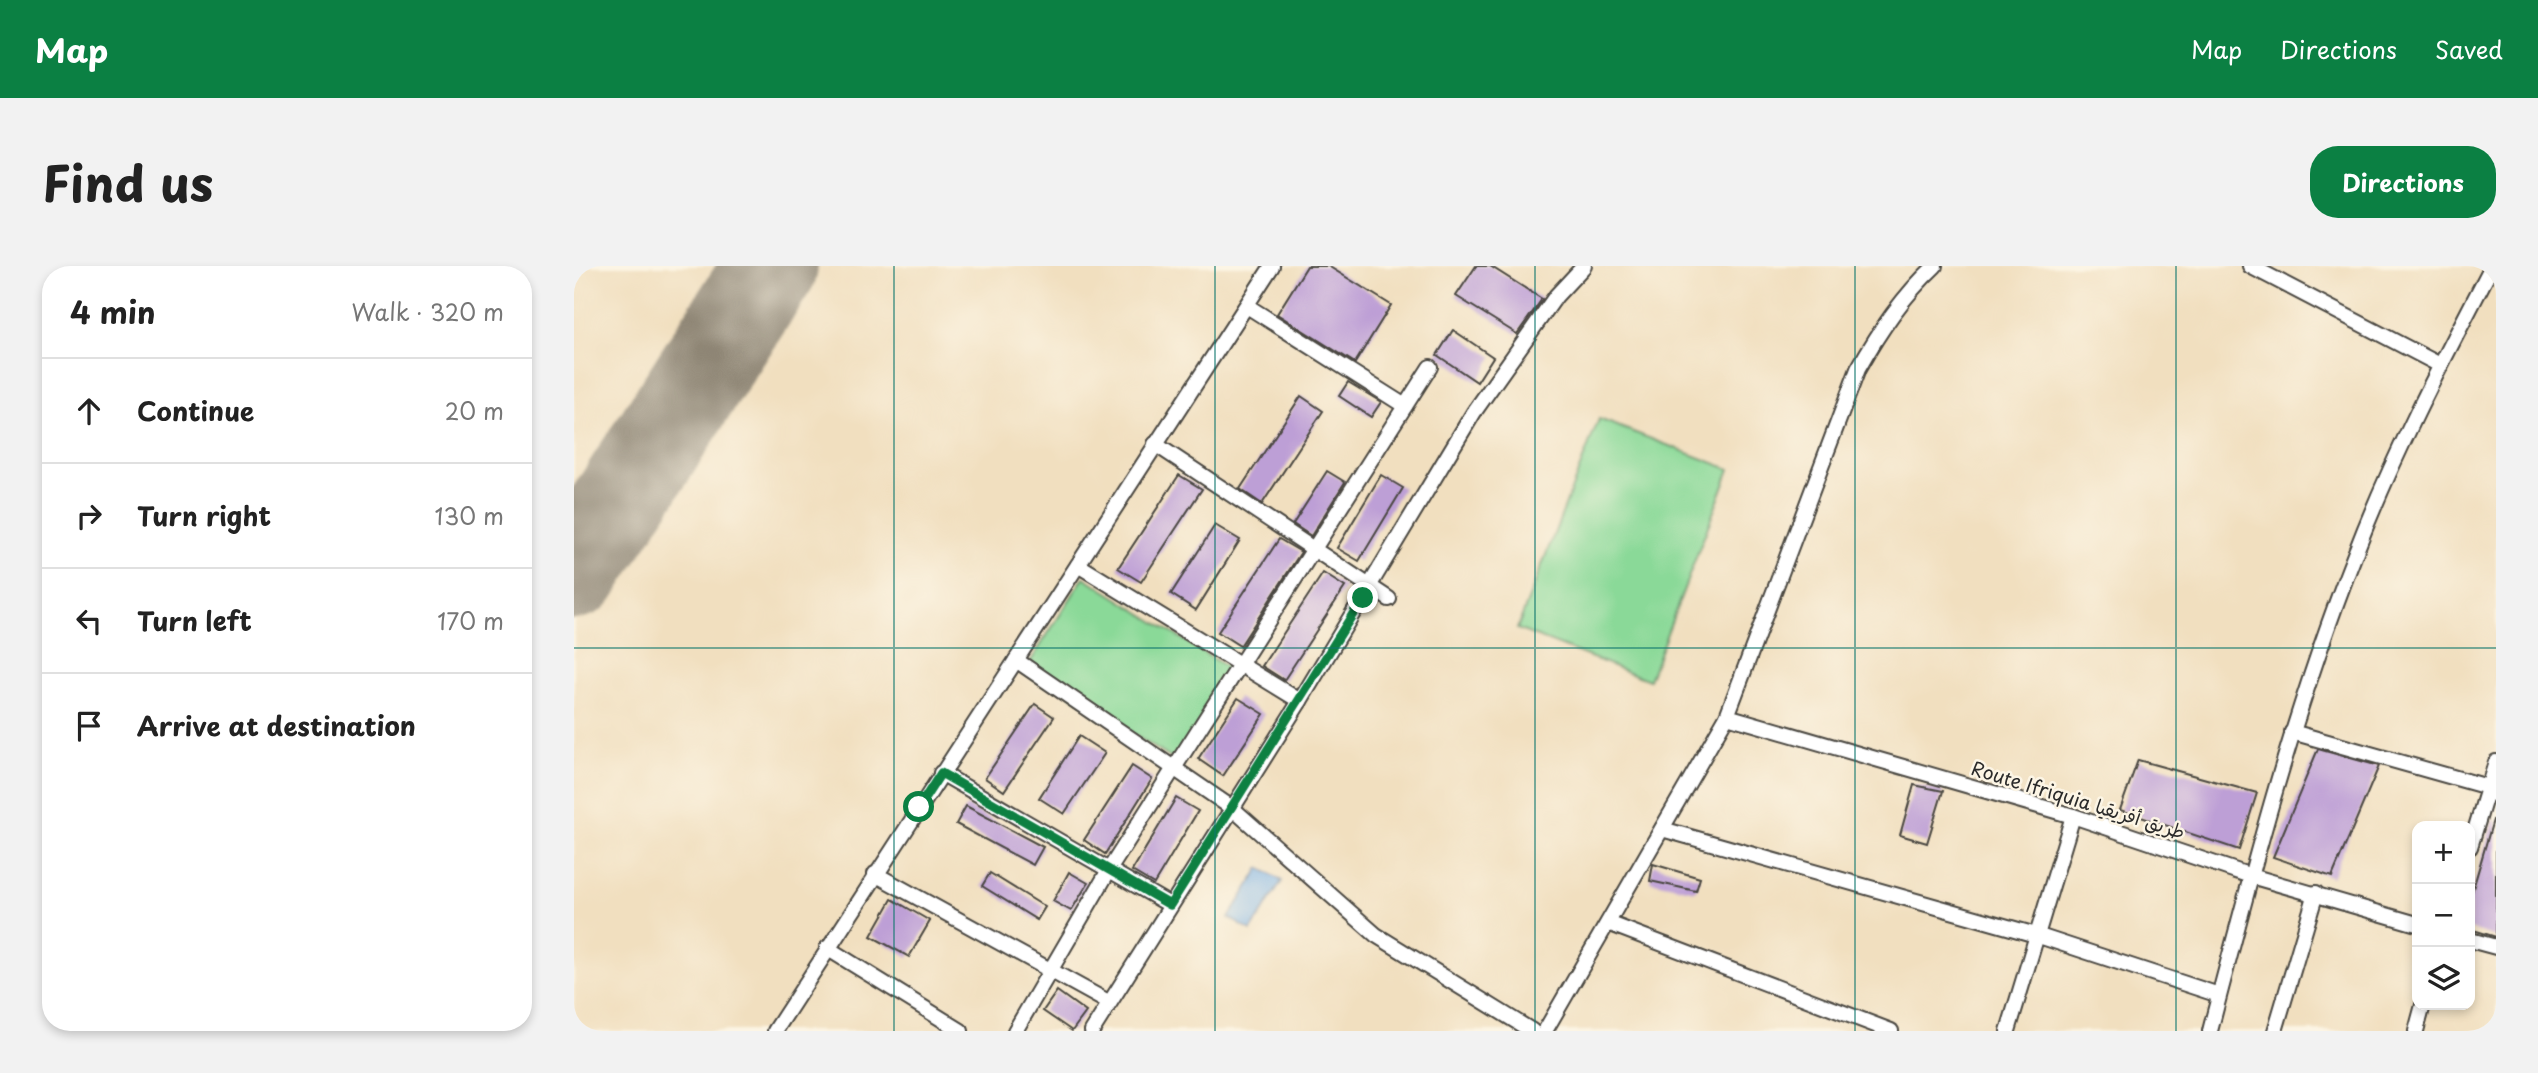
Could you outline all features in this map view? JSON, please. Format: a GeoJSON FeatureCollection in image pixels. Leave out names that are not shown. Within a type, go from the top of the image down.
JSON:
{"type":"FeatureCollection","features":[{"type":"Feature","properties":{"kind":"street"},"geometry":{"type":"LineString","coordinates":[[775,1031],[1272,266]]}},
{"type":"Feature","properties":{"kind":"street"},"geometry":{"type":"LineString","coordinates":[[1092,1031],[1300,701],[1474,412],[1556,296],[1584,266]]}},
{"type":"Feature","properties":{"kind":"street"},"geometry":{"type":"LineString","coordinates":[[1545,1031],[1727,716],[1858,369],[1878,332],[1909,290],[1935,266]]}},
{"type":"Feature","properties":{"kind":"street"},"geometry":{"type":"LineString","coordinates":[[2250,266],[2440,365]]}},
{"type":"Feature","properties":{"kind":"street"},"geometry":{"type":"LineString","coordinates":[[2210,1031],[2250,876],[2292,732],[2355,552],[2440,365],[2492,266]]}},
{"type":"Feature","properties":{"kind":"street"},"geometry":{"type":"LineString","coordinates":[[1247,306],[1405,406]]}},
{"type":"Feature","properties":{"kind":"street"},"geometry":{"type":"LineString","coordinates":[[1015,1031],[1109,870],[1430,367]]}},
{"type":"Feature","properties":{"kind":"street"},"geometry":{"type":"LineString","coordinates":[[1155,444],[1389,599]]}},
{"type":"Feature","properties":{"kind":"street"},"geometry":{"type":"LineString","coordinates":[[1078,565],[1300,701]]}},
{"type":"Feature","properties":{"kind":"street"},"geometry":{"type":"LineString","coordinates":[[1016,660],[1232,808],[1376,935],[1532,1031]]}},
{"type":"Feature","properties":{"kind":"street","name":"Route Ifriquia طريق أفريقيا"},"geometry":{"type":"LineString","coordinates":[[1727,716],[2073,816],[2250,876],[2412,922]]}},
{"type":"Feature","properties":{"kind":"street"},"geometry":{"type":"LineString","coordinates":[[2292,732],[2492,791]]}},
{"type":"Feature","properties":{"kind":"street"},"geometry":{"type":"LineString","coordinates":[[2475,834],[2492,791],[2496,762]]}},
{"type":"Feature","properties":{"kind":"street"},"geometry":{"type":"LineString","coordinates":[[941,773],[1170,905]]}},
{"type":"Feature","properties":{"kind":"street"},"geometry":{"type":"LineString","coordinates":[[2008,1031],[2073,816]]}},
{"type":"Feature","properties":{"kind":"street"},"geometry":{"type":"LineString","coordinates":[[1662,829],[2036,935],[2219,995]]}},
{"type":"Feature","properties":{"kind":"street"},"geometry":{"type":"LineString","coordinates":[[875,874],[1108,1002]]}},
{"type":"Feature","properties":{"kind":"street"},"geometry":{"type":"LineString","coordinates":[[2275,1031],[2316,893]]}},
{"type":"Feature","properties":{"kind":"street"},"geometry":{"type":"LineString","coordinates":[[1608,923],[1891,1031]]}},
{"type":"Feature","properties":{"kind":"street"},"geometry":{"type":"LineString","coordinates":[[2475,941],[2496,947]]}},
{"type":"Feature","properties":{"kind":"street"},"geometry":{"type":"LineString","coordinates":[[827,948],[961,1031]]}},
{"type":"Feature","properties":{"kind":"street"},"geometry":{"type":"LineString","coordinates":[[2416,1031],[2422,1010]]}},
{"type":"Feature","properties":{"kind":"green space"},"geometry":{"type":"Polygon","coordinates":[[[1599,419],[1730,469],[1649,680],[1517,629],[1599,419]]]}},
{"type":"Feature","properties":{"kind":"green space"},"geometry":{"type":"Polygon","coordinates":[[[1084,577],[1234,672],[1177,762],[1027,667],[1084,577]]]}},
{"type":"Feature","properties":{"kind":"water"},"geometry":{"type":"Polygon","coordinates":[[[1260,868],[1282,881],[1251,931],[1229,918],[1260,868]]]}},
{"type":"Feature","properties":{"kind":"building"},"geometry":{"type":"Polygon","coordinates":[[[1307,266],[1328,266],[1391,305],[1355,363],[1277,314],[1307,266]]]}},
{"type":"Feature","properties":{"kind":"building"},"geometry":{"type":"Polygon","coordinates":[[[1476,266],[1490,266],[1542,299],[1517,334],[1456,296],[1476,266]]]}},
{"type":"Feature","properties":{"kind":"building"},"geometry":{"type":"Polygon","coordinates":[[[1453,330],[1493,357],[1477,382],[1437,355],[1453,330]]]}},
{"type":"Feature","properties":{"kind":"building"},"geometry":{"type":"Polygon","coordinates":[[[1348,382],[1381,402],[1371,417],[1339,396],[1348,382]]]}},
{"type":"Feature","properties":{"kind":"building"},"geometry":{"type":"Polygon","coordinates":[[[1301,396],[1323,411],[1262,504],[1240,489],[1301,396]]]}},
{"type":"Feature","properties":{"kind":"building"},"geometry":{"type":"Polygon","coordinates":[[[1327,471],[1345,482],[1311,536],[1293,524],[1327,471]]]}},
{"type":"Feature","properties":{"kind":"building"},"geometry":{"type":"Polygon","coordinates":[[[1179,475],[1202,489],[1141,582],[1118,568],[1179,475]]]}},
{"type":"Feature","properties":{"kind":"building"},"geometry":{"type":"Polygon","coordinates":[[[1381,475],[1403,488],[1359,561],[1337,548],[1381,475]]]}},
{"type":"Feature","properties":{"kind":"building"},"geometry":{"type":"Polygon","coordinates":[[[1215,525],[1240,540],[1196,610],[1171,594],[1215,525]]]}},
{"type":"Feature","properties":{"kind":"building"},"geometry":{"type":"Polygon","coordinates":[[[1279,539],[1301,552],[1240,646],[1218,632],[1279,539]]]}},
{"type":"Feature","properties":{"kind":"building"},"geometry":{"type":"Polygon","coordinates":[[[1323,573],[1345,587],[1284,680],[1262,666],[1323,573]]]}},
{"type":"Feature","properties":{"kind":"building"},"geometry":{"type":"Polygon","coordinates":[[[1238,698],[1264,714],[1223,776],[1198,759],[1238,698]]]}},
{"type":"Feature","properties":{"kind":"building"},"geometry":{"type":"Polygon","coordinates":[[[1035,704],[1054,717],[1004,791],[985,778],[1035,704]]]}},
{"type":"Feature","properties":{"kind":"building"},"geometry":{"type":"Polygon","coordinates":[[[1079,736],[1105,753],[1064,814],[1039,798],[1079,736]]]}},
{"type":"Feature","properties":{"kind":"building"},"geometry":{"type":"Polygon","coordinates":[[[2318,749],[2379,766],[2332,877],[2273,857],[2318,749]]]}},
{"type":"Feature","properties":{"kind":"building"},"geometry":{"type":"Polygon","coordinates":[[[2138,760],[2257,793],[2239,850],[2120,810],[2138,760]]]}},
{"type":"Feature","properties":{"kind":"building"},"geometry":{"type":"Polygon","coordinates":[[[1132,766],[1152,779],[1105,854],[1084,840],[1132,766]]]}},
{"type":"Feature","properties":{"kind":"building"},"geometry":{"type":"Polygon","coordinates":[[[1914,785],[1943,791],[1927,843],[1900,835],[1914,785]]]}},
{"type":"Feature","properties":{"kind":"building"},"geometry":{"type":"Polygon","coordinates":[[[1176,798],[1198,811],[1154,884],[1132,871],[1176,798]]]}},
{"type":"Feature","properties":{"kind":"building"},"geometry":{"type":"Polygon","coordinates":[[[966,806],[1043,847],[1033,865],[956,824],[966,806]]]}},
{"type":"Feature","properties":{"kind":"building"},"geometry":{"type":"Polygon","coordinates":[[[2493,820],[2496,821],[2496,937],[2475,931],[2475,882],[2493,820]]]}},
{"type":"Feature","properties":{"kind":"building"},"geometry":{"type":"Polygon","coordinates":[[[1653,864],[1700,878],[1696,891],[1650,881],[1653,864]]]}},
{"type":"Feature","properties":{"kind":"building"},"geometry":{"type":"Polygon","coordinates":[[[1069,872],[1088,883],[1071,911],[1053,901],[1069,872]]]}},
{"type":"Feature","properties":{"kind":"building"},"geometry":{"type":"Polygon","coordinates":[[[990,873],[1045,907],[1037,920],[982,886],[990,873]]]}},
{"type":"Feature","properties":{"kind":"building"},"geometry":{"type":"Polygon","coordinates":[[[892,899],[930,921],[909,957],[871,936],[892,899]]]}},
{"type":"Feature","properties":{"kind":"building"},"geometry":{"type":"Polygon","coordinates":[[[1057,991],[1086,1012],[1072,1031],[1043,1011],[1057,991]]]}},
{"type":"Feature","properties":{"kind":"runway"},"geometry":{"type":"LineString","coordinates":[[574,572],[771,266]]}},
{"type":"Feature","properties":{"kind":"route"},"geometry":{"type":"LineString","coordinates":[[919,807],[941,773],[1170,905],[1363,598]]}}]}
